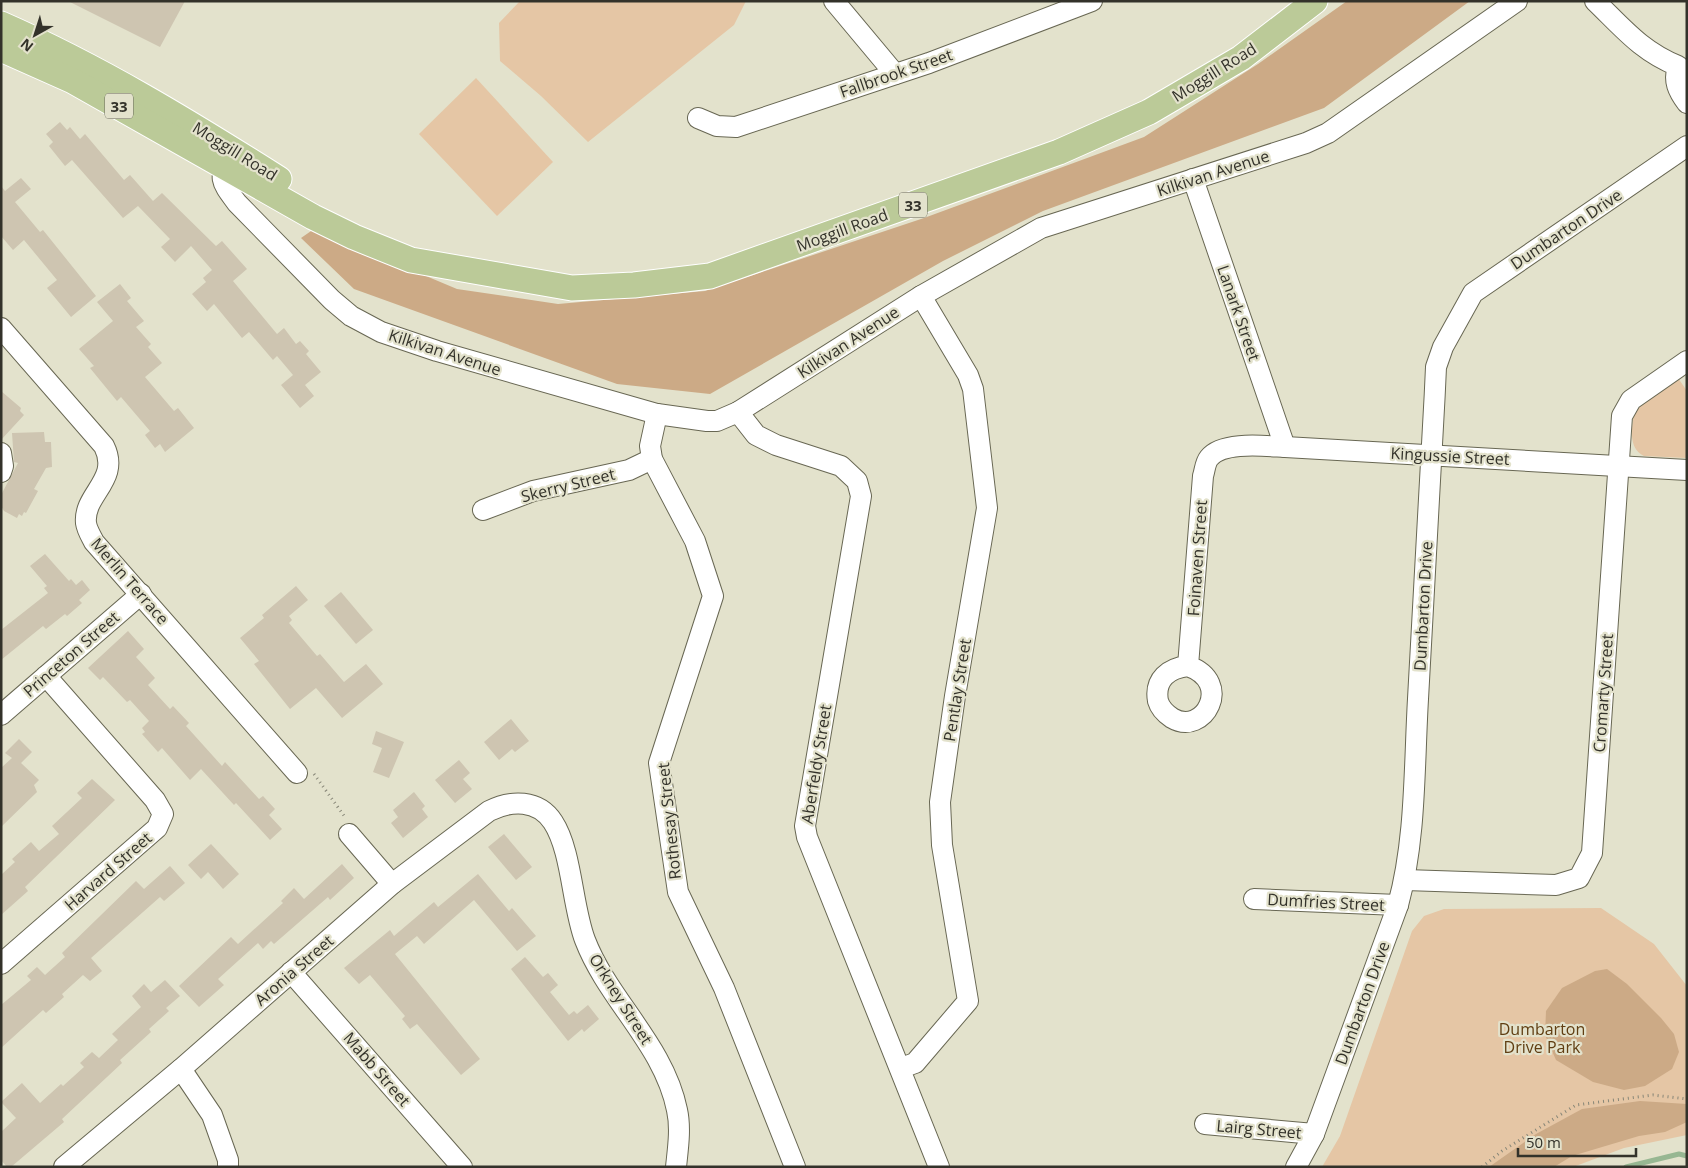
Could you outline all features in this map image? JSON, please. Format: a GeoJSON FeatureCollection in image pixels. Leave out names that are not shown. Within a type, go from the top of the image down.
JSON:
{"type":"FeatureCollection","features":[{"type":"Feature","properties":{"kind":"main road","name":"Moggill Road"},"geometry":{"type":"LineString","coordinates":[[4,36],[103,73],[165,107],[229,158],[371,230],[473,270],[572,288],[634,285],[710,276],[1060,152],[1150,112],[1241,58],[1315,1]]}},
{"type":"Feature","properties":{"kind":"street"},"geometry":{"type":"LineString","coordinates":[[834,1],[895,74]]}},
{"type":"Feature","properties":{"kind":"street","name":"Fallbrook Street"},"geometry":{"type":"LineString","coordinates":[[698,118],[717,126],[736,127],[895,74],[1092,1]]}},
{"type":"Feature","properties":{"kind":"street","name":"Kilkivan Avenue"},"geometry":{"type":"LineString","coordinates":[[229,158],[221,174],[224,185],[237,203],[351,316],[382,332],[436,351],[657,414],[707,422],[718,421],[738,412],[921,296],[1041,228],[1306,143],[1328,133],[1517,1]]}},
{"type":"Feature","properties":{"kind":"street"},"geometry":{"type":"LineString","coordinates":[[1595,1],[1644,49],[1657,58],[1682,58],[1675,75],[1677,87],[1687,103]]}},
{"type":"Feature","properties":{"kind":"street","name":"Dumbarton Drive"},"geometry":{"type":"LineString","coordinates":[[1296,1167],[1314,1134],[1398,906],[1405,880],[1409,857],[1436,367],[1443,347],[1473,293],[1687,146]]}},
{"type":"Feature","properties":{"kind":"street","name":"Lanark Street"},"geometry":{"type":"LineString","coordinates":[[1193,179],[1284,447]]}},
{"type":"Feature","properties":{"kind":"street","name":"Pentlay Street"},"geometry":{"type":"LineString","coordinates":[[901,1068],[915,1063],[968,1001],[942,846],[940,802],[954,696],[987,508],[973,389],[968,375],[921,296]]}},
{"type":"Feature","properties":{"kind":"street","name":"Merlin Terrace"},"geometry":{"type":"LineString","coordinates":[[1,328],[8,350],[104,446],[109,456],[107,472],[92,503],[86,523],[94,542],[296,773]]}},
{"type":"Feature","properties":{"kind":"street","name":"Cromarty Street"},"geometry":{"type":"LineString","coordinates":[[1405,880],[1556,885],[1579,878],[1592,853],[1622,416],[1631,400],[1687,361]]}},
{"type":"Feature","properties":{"kind":"street","name":"Aberfeldy Street"},"geometry":{"type":"LineString","coordinates":[[738,412],[756,435],[776,445],[841,466],[856,481],[861,496],[805,826],[806,837],[901,1068],[939,1167]]}},
{"type":"Feature","properties":{"kind":"street","name":"Rothesay Street"},"geometry":{"type":"LineString","coordinates":[[657,414],[650,446],[652,460],[695,541],[713,596],[659,763],[678,892],[724,988],[796,1167]]}},
{"type":"Feature","properties":{"kind":"street","name":"Kingussie Street"},"geometry":{"type":"LineString","coordinates":[[1214,452],[1230,447],[1284,447],[1687,470]]}},
{"type":"Feature","properties":{"kind":"street","name":"Foinaven Street"},"geometry":{"type":"LineString","coordinates":[[1188,666],[1203,476],[1208,460],[1214,452]]}},
{"type":"Feature","properties":{"kind":"street"},"geometry":{"type":"LineString","coordinates":[[1,453],[1,472]]}},
{"type":"Feature","properties":{"kind":"street","name":"Skerry Street"},"geometry":{"type":"LineString","coordinates":[[483,510],[533,491],[629,470],[652,460]]}},
{"type":"Feature","properties":{"kind":"street","name":"Princeton Street"},"geometry":{"type":"LineString","coordinates":[[1,715],[140,594]]}},
{"type":"Feature","properties":{"kind":"street","name":"Harvard Street"},"geometry":{"type":"LineString","coordinates":[[1,964],[157,828],[163,814],[155,800],[46,676]]}},
{"type":"Feature","properties":{"kind":"street","name":"Aronia Street"},"geometry":{"type":"LineString","coordinates":[[64,1167],[181,1069],[392,884],[489,811],[502,805],[513,803],[525,803],[537,808]]}},
{"type":"Feature","properties":{"kind":"street","name":"Orkney Street"},"geometry":{"type":"LineString","coordinates":[[537,808],[554,823],[563,847],[578,919],[586,942],[615,994],[653,1050],[673,1095],[678,1110],[679,1129],[676,1167]]}},
{"type":"Feature","properties":{"kind":"street"},"geometry":{"type":"LineString","coordinates":[[349,834],[392,884]]}},
{"type":"Feature","properties":{"kind":"street","name":"Dumfries Street"},"geometry":{"type":"LineString","coordinates":[[1254,899],[1398,906]]}},
{"type":"Feature","properties":{"kind":"street","name":"Mabb Street"},"geometry":{"type":"LineString","coordinates":[[291,972],[462,1167]]}},
{"type":"Feature","properties":{"kind":"street"},"geometry":{"type":"LineString","coordinates":[[181,1069],[212,1115],[228,1160],[228,1167]]}},
{"type":"Feature","properties":{"kind":"street","name":"Lairg Street"},"geometry":{"type":"LineString","coordinates":[[1205,1124],[1314,1134]]}},
{"type":"Feature","properties":{"kind":"path"},"geometry":{"type":"LineString","coordinates":[[296,773],[314,774],[349,823],[349,834]]}},
{"type":"Feature","properties":{"kind":"path"},"geometry":{"type":"LineString","coordinates":[[1482,1167],[1502,1151],[1576,1106],[1653,1095],[1687,1099]]}},
{"type":"Feature","properties":{"kind":"green space"},"geometry":{"type":"Polygon","coordinates":[[[520,1],[746,1],[734,25],[588,142],[541,96],[500,61],[499,23],[520,1]]]}},
{"type":"Feature","properties":{"kind":"green space"},"geometry":{"type":"Polygon","coordinates":[[[476,78],[553,162],[497,216],[419,134],[476,78]]]}},
{"type":"Feature","properties":{"kind":"green space"},"geometry":{"type":"Polygon","coordinates":[[[1678,378],[1687,391],[1687,458],[1644,456],[1635,448],[1633,442],[1632,429],[1635,409],[1678,378]]]}},
{"type":"Feature","properties":{"kind":"green space","name":"Dumbarton Drive Park"},"geometry":{"type":"Polygon","coordinates":[[[1601,908],[1654,944],[1687,986],[1687,1135],[1624,1148],[1573,1167],[1322,1167],[1340,1136],[1412,931],[1424,916],[1444,909],[1601,908]]]}},
{"type":"Feature","properties":{"kind":"shaded area"},"geometry":{"type":"Polygon","coordinates":[[[1347,1],[1470,1],[1324,108],[1043,211],[943,261],[710,394],[617,384],[354,289],[301,238],[314,229],[457,289],[558,304],[705,291],[924,218],[1144,137],[1258,64],[1347,1]]]}},
{"type":"Feature","properties":{"kind":"shaded area"},"geometry":{"type":"Polygon","coordinates":[[[1607,969],[1627,984],[1674,1034],[1679,1052],[1672,1069],[1645,1086],[1624,1090],[1593,1082],[1556,1060],[1545,1035],[1546,1011],[1562,988],[1595,971],[1607,969]]]}},
{"type":"Feature","properties":{"kind":"shaded area"},"geometry":{"type":"Polygon","coordinates":[[[1640,1101],[1687,1104],[1687,1122],[1665,1132],[1639,1136],[1572,1156],[1554,1167],[1489,1167],[1536,1134],[1582,1109],[1640,1101]]]}},
{"type":"Feature","properties":{"kind":"building"},"geometry":{"type":"Polygon","coordinates":[[[68,1],[185,1],[160,47],[68,1]]]}},
{"type":"Feature","properties":{"kind":"building"},"geometry":{"type":"Polygon","coordinates":[[[60,122],[67,130],[70,127],[80,139],[85,134],[124,180],[130,175],[153,201],[162,193],[216,246],[222,241],[247,269],[233,281],[277,334],[284,328],[296,344],[300,341],[309,351],[306,354],[321,372],[305,385],[314,396],[300,408],[281,385],[293,375],[277,356],[273,360],[249,332],[242,338],[214,304],[207,311],[192,294],[206,282],[203,278],[212,270],[191,246],[175,262],[161,247],[170,239],[138,206],[123,218],[72,160],[65,166],[49,146],[53,142],[46,134],[60,122]]]}},
{"type":"Feature","properties":{"kind":"building"},"geometry":{"type":"Polygon","coordinates":[[[21,178],[31,189],[15,202],[40,232],[43,230],[96,296],[71,317],[47,288],[57,280],[24,240],[13,250],[1,236],[1,186],[5,191],[21,178]]]}},
{"type":"Feature","properties":{"kind":"building"},"geometry":{"type":"Polygon","coordinates":[[[120,284],[131,298],[127,301],[144,321],[136,327],[151,344],[148,347],[162,363],[145,377],[174,411],[178,408],[194,428],[165,452],[160,444],[155,448],[145,435],[150,431],[121,397],[117,401],[90,368],[94,366],[79,349],[113,321],[97,302],[120,284]]]}},
{"type":"Feature","properties":{"kind":"building"},"geometry":{"type":"Polygon","coordinates":[[[1,391],[21,408],[20,411],[24,415],[1,440],[1,391]]]}},
{"type":"Feature","properties":{"kind":"building"},"geometry":{"type":"Polygon","coordinates":[[[44,432],[45,442],[51,442],[52,467],[46,468],[34,489],[38,491],[26,513],[24,512],[22,516],[19,514],[17,518],[4,511],[1,506],[1,495],[18,463],[14,462],[12,433],[44,432]]]}},
{"type":"Feature","properties":{"kind":"building"},"geometry":{"type":"Polygon","coordinates":[[[45,554],[69,581],[71,579],[76,585],[82,580],[90,590],[79,600],[82,603],[67,616],[65,614],[46,629],[43,626],[1,660],[1,630],[48,593],[44,588],[47,586],[30,566],[45,554]]]}},
{"type":"Feature","properties":{"kind":"building"},"geometry":{"type":"Polygon","coordinates":[[[296,586],[308,600],[289,616],[292,620],[289,623],[317,656],[320,654],[344,682],[366,664],[383,684],[342,718],[316,688],[290,709],[254,664],[259,661],[240,638],[264,618],[262,615],[296,586]]]}},
{"type":"Feature","properties":{"kind":"building"},"geometry":{"type":"Polygon","coordinates":[[[341,592],[373,630],[356,644],[324,606],[341,592]]]}},
{"type":"Feature","properties":{"kind":"building"},"geometry":{"type":"Polygon","coordinates":[[[128,631],[144,649],[136,657],[155,678],[148,685],[170,709],[173,706],[189,723],[186,726],[222,766],[225,762],[259,799],[263,796],[275,809],[269,815],[282,829],[270,840],[201,769],[190,780],[162,748],[158,752],[142,734],[145,732],[142,728],[149,721],[130,700],[127,702],[103,677],[100,680],[88,668],[128,631]]]}},
{"type":"Feature","properties":{"kind":"building"},"geometry":{"type":"Polygon","coordinates":[[[511,719],[529,741],[515,752],[512,749],[499,760],[484,742],[511,719]]]}},
{"type":"Feature","properties":{"kind":"building"},"geometry":{"type":"Polygon","coordinates":[[[376,731],[404,742],[389,778],[373,772],[382,748],[372,744],[376,731]]]}},
{"type":"Feature","properties":{"kind":"building"},"geometry":{"type":"Polygon","coordinates":[[[19,739],[32,752],[21,763],[39,780],[34,785],[37,792],[1,827],[1,768],[12,758],[5,753],[19,739]]]}},
{"type":"Feature","properties":{"kind":"building"},"geometry":{"type":"Polygon","coordinates":[[[459,760],[470,773],[463,779],[472,789],[455,803],[435,780],[459,760]]]}},
{"type":"Feature","properties":{"kind":"building"},"geometry":{"type":"Polygon","coordinates":[[[92,779],[115,800],[25,887],[28,891],[1,915],[1,875],[15,862],[12,859],[31,842],[39,851],[59,834],[52,826],[82,798],[77,793],[92,779]]]}},
{"type":"Feature","properties":{"kind":"building"},"geometry":{"type":"Polygon","coordinates":[[[414,792],[425,806],[422,809],[428,817],[403,838],[391,823],[398,817],[393,810],[414,792]]]}},
{"type":"Feature","properties":{"kind":"building"},"geometry":{"type":"Polygon","coordinates":[[[504,834],[532,867],[516,880],[488,847],[504,834]]]}},
{"type":"Feature","properties":{"kind":"building"},"geometry":{"type":"Polygon","coordinates":[[[211,844],[239,874],[223,889],[208,872],[201,879],[188,865],[211,844]]]}},
{"type":"Feature","properties":{"kind":"building"},"geometry":{"type":"Polygon","coordinates":[[[342,864],[354,878],[330,900],[328,897],[274,944],[271,941],[263,949],[258,943],[218,979],[224,985],[199,1007],[179,986],[231,937],[238,944],[283,903],[281,901],[294,888],[304,899],[342,864]]]}},
{"type":"Feature","properties":{"kind":"building"},"geometry":{"type":"Polygon","coordinates":[[[170,866],[185,883],[164,901],[160,897],[91,958],[102,971],[90,981],[83,975],[62,994],[64,997],[46,1013],[43,1010],[1,1048],[1,1005],[31,980],[27,976],[37,967],[45,975],[65,957],[62,953],[136,881],[144,889],[170,866]]]}},
{"type":"Feature","properties":{"kind":"building"},"geometry":{"type":"Polygon","coordinates":[[[478,874],[509,911],[512,908],[536,936],[517,951],[474,900],[424,944],[417,936],[395,954],[480,1059],[461,1075],[417,1024],[410,1029],[402,1019],[405,1016],[370,975],[359,984],[344,968],[390,930],[394,936],[434,902],[438,907],[478,874]]]}},
{"type":"Feature","properties":{"kind":"building"},"geometry":{"type":"Polygon","coordinates":[[[525,957],[543,977],[548,973],[558,985],[550,992],[569,1015],[574,1011],[577,1014],[588,1005],[599,1019],[584,1032],[582,1029],[568,1041],[511,969],[525,957]]]}},
{"type":"Feature","properties":{"kind":"building"},"geometry":{"type":"Polygon","coordinates":[[[165,980],[180,996],[166,1008],[169,1011],[149,1029],[151,1032],[120,1060],[122,1063],[62,1119],[64,1122],[11,1167],[7,1167],[1,1160],[1,1132],[16,1118],[1,1102],[22,1083],[40,1103],[61,1084],[63,1086],[84,1067],[80,1063],[92,1052],[99,1058],[118,1040],[112,1034],[141,1007],[132,996],[144,984],[151,992],[165,980]]]}},
{"type":"Feature","properties":{"kind":"waterway"},"geometry":{"type":"LineString","coordinates":[[1626,1167],[1679,1154],[1687,1156]]}}]}
